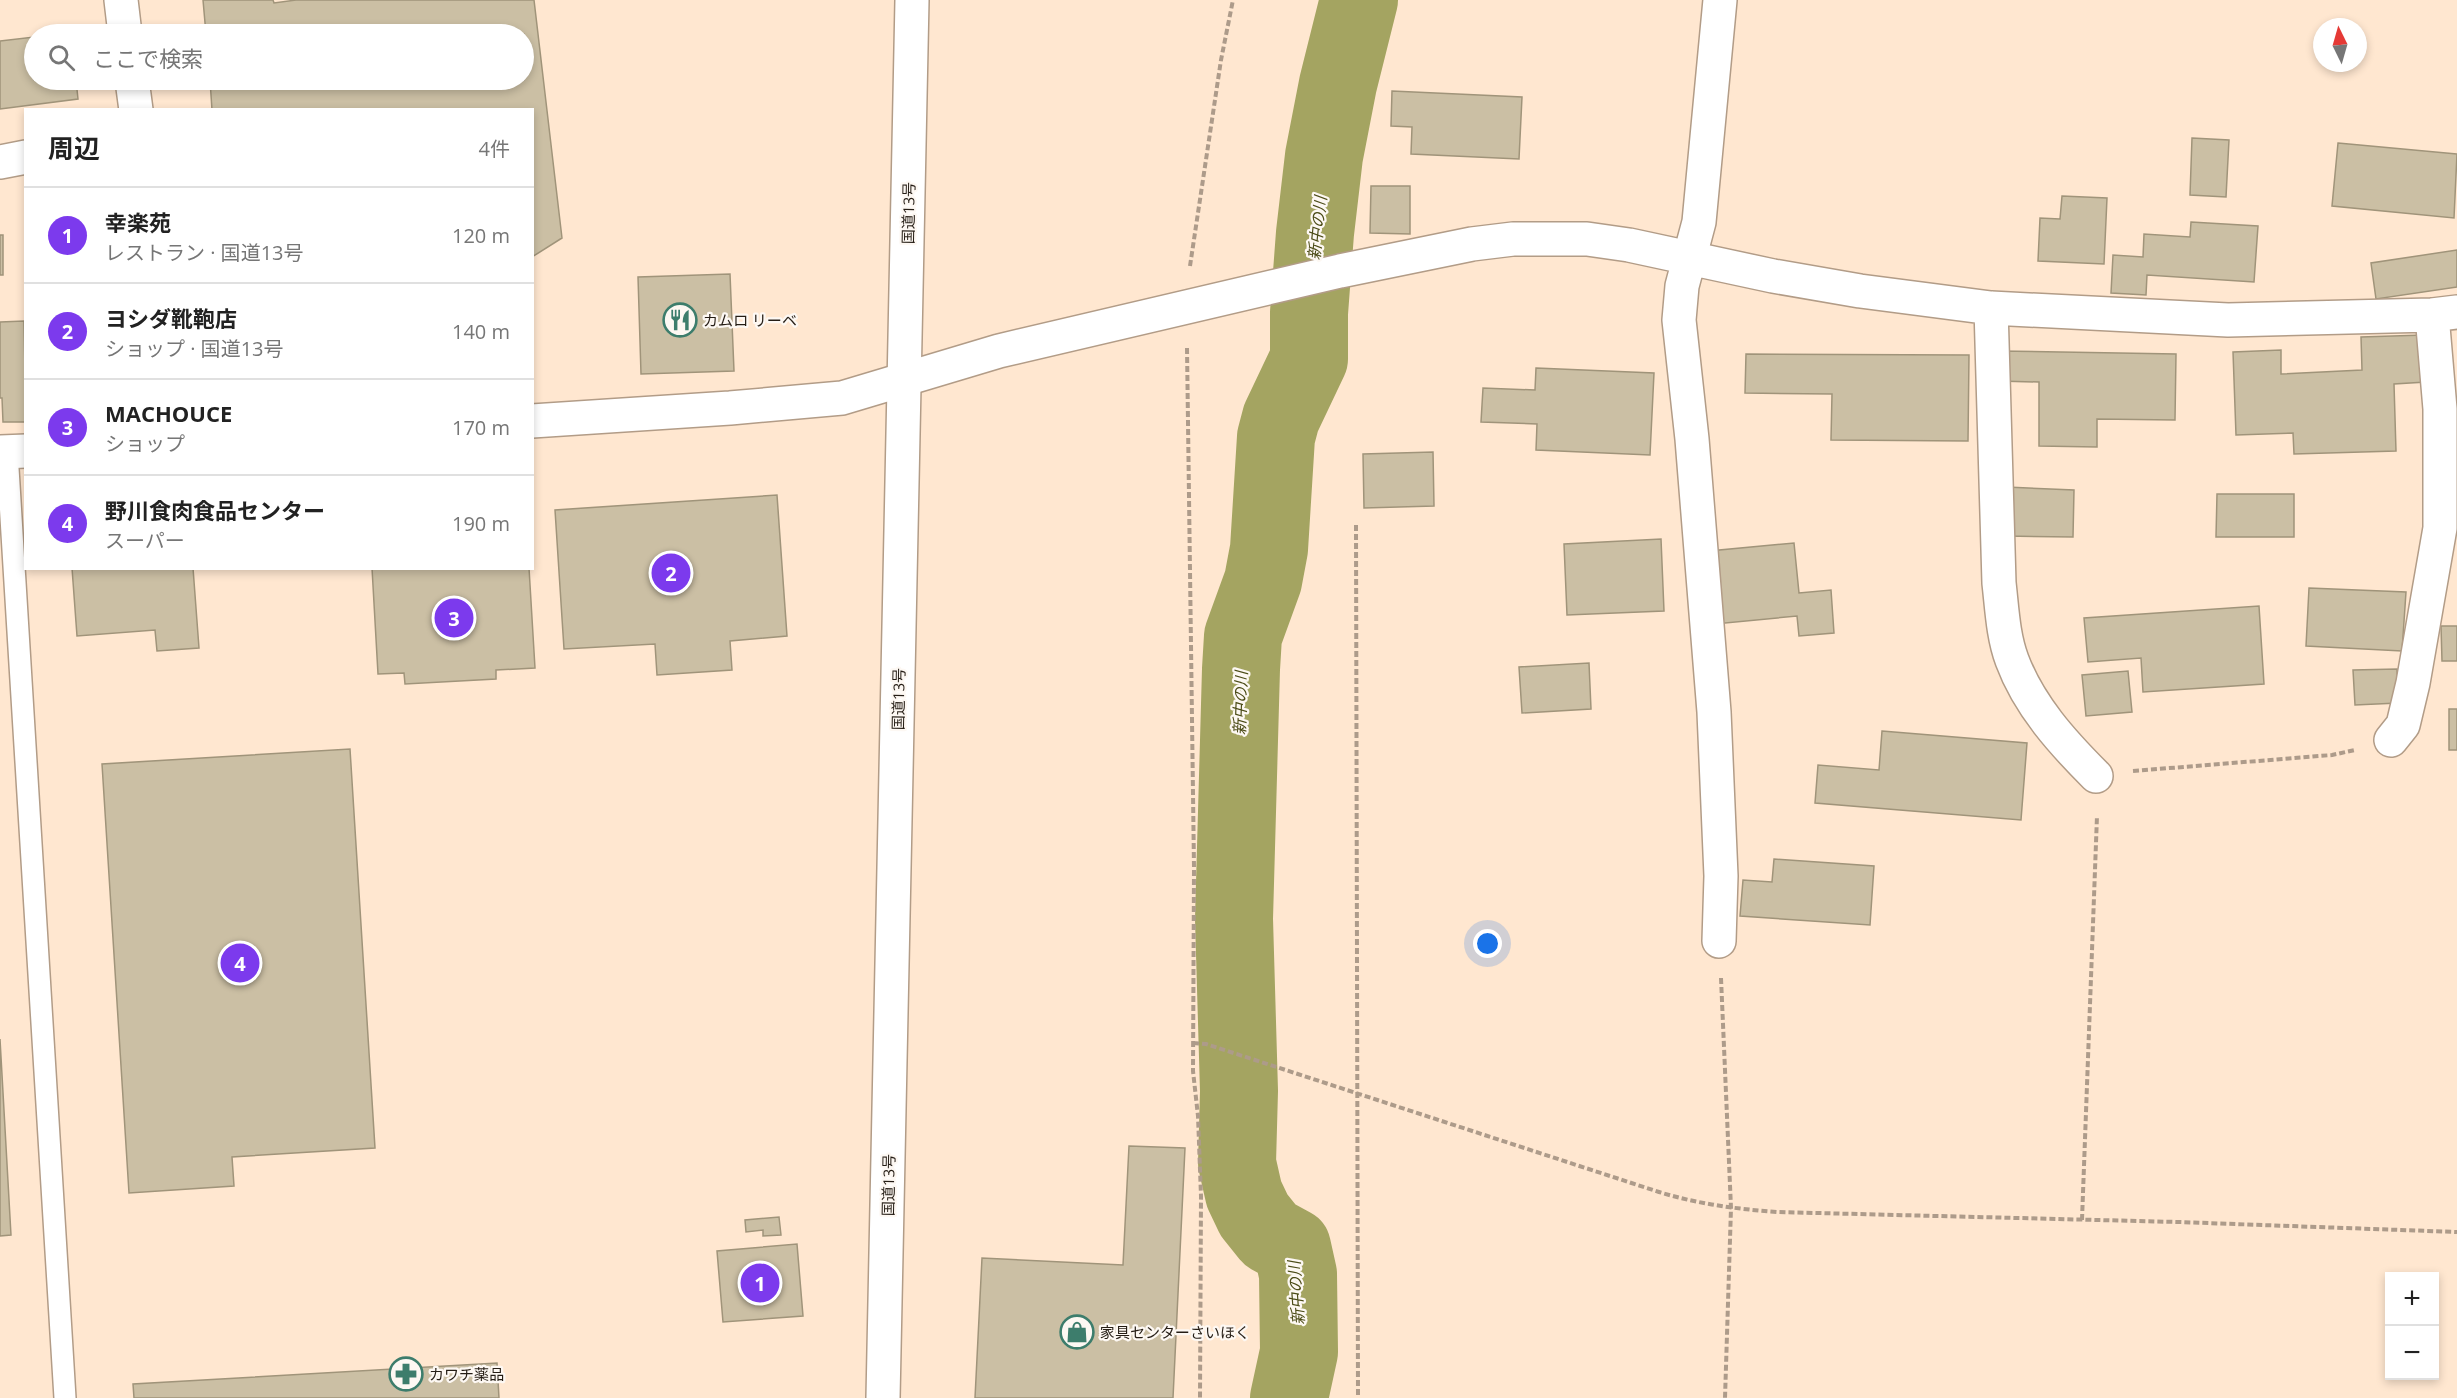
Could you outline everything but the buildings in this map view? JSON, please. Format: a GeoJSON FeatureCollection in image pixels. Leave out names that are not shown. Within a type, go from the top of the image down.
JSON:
{"type":"FeatureCollection","features":[{"type":"Feature","properties":{"kind":"main road"},"geometry":{"type":"LineString","coordinates":[[120,0],[124,24]]}},
{"type":"Feature","properties":{"kind":"main road","name":"国道13号"},"geometry":{"type":"LineString","coordinates":[[884,1398],[912,0]]}},
{"type":"Feature","properties":{"kind":"main road"},"geometry":{"type":"LineString","coordinates":[[1719,941],[1721,876],[1713,712],[1692,439],[1679,320],[1682,286],[1699,222],[1720,0]]}},
{"type":"Feature","properties":{"kind":"main road"},"geometry":{"type":"LineString","coordinates":[[133,90],[136,108]]}},
{"type":"Feature","properties":{"kind":"main road"},"geometry":{"type":"LineString","coordinates":[[0,162],[24,157]]}},
{"type":"Feature","properties":{"kind":"main road"},"geometry":{"type":"LineString","coordinates":[[534,421],[842,398],[999,351],[1340,271],[1472,244],[1536,238],[1587,239],[1629,244],[1860,291],[1990,308],[2228,320],[2445,314],[2440,410],[2440,528],[2413,683],[2403,725],[2391,740]]}},
{"type":"Feature","properties":{"kind":"main road"},"geometry":{"type":"LineString","coordinates":[[1990,308],[1999,583],[2004,626],[2012,661],[2039,711],[2068,748],[2096,776]]}},
{"type":"Feature","properties":{"kind":"lane"},"geometry":{"type":"LineString","coordinates":[[11,452],[65,1398]]}},
{"type":"Feature","properties":{"kind":"path"},"geometry":{"type":"LineString","coordinates":[[1200,1398],[1201,1196],[1193,1043],[1194,868],[1186,374],[1199,305],[1190,258],[1233,0]]}},
{"type":"Feature","properties":{"kind":"path"},"geometry":{"type":"LineString","coordinates":[[1356,525],[1358,1398]]}},
{"type":"Feature","properties":{"kind":"path"},"geometry":{"type":"LineString","coordinates":[[2082,1220],[2097,838],[2096,776],[2332,754],[2378,746],[2391,740]]}},
{"type":"Feature","properties":{"kind":"path"},"geometry":{"type":"LineString","coordinates":[[1719,941],[1731,1208],[1725,1398]]}},
{"type":"Feature","properties":{"kind":"path"},"geometry":{"type":"LineString","coordinates":[[1193,1043],[1206,1044],[1659,1192],[1693,1202],[1731,1208],[1777,1212],[2457,1232]]}},
{"type":"Feature","properties":{"kind":"waterway","name":"新中の川"},"geometry":{"type":"LineString","coordinates":[[1289,1398],[1299,1352],[1298,1274],[1292,1247],[1270,1235],[1254,1215],[1244,1194],[1237,1163],[1239,1091],[1234,919],[1241,669],[1243,636],[1263,581],[1269,549],[1276,437],[1281,418],[1309,359],[1309,313],[1324,156],[1338,84],[1359,0]]}},
{"type":"Feature","properties":{"kind":"place","name":"カムロ リーベ"},"geometry":{"type":"Point","coordinates":[680,320]}},
{"type":"Feature","properties":{"kind":"place","name":"ヨシダ靴鞄店"},"geometry":{"type":"Point","coordinates":[671,573]}},
{"type":"Feature","properties":{"kind":"place","name":"MACHOUCE"},"geometry":{"type":"Point","coordinates":[454,618]}},
{"type":"Feature","properties":{"kind":"place","name":"野川食肉食品センター"},"geometry":{"type":"Point","coordinates":[240,963]}},
{"type":"Feature","properties":{"kind":"place","name":"幸楽苑"},"geometry":{"type":"Point","coordinates":[760,1283]}},
{"type":"Feature","properties":{"kind":"place","name":"家具センターさいほく"},"geometry":{"type":"Point","coordinates":[1077,1332]}},
{"type":"Feature","properties":{"kind":"place","name":"カワチ薬品"},"geometry":{"type":"Point","coordinates":[406,1374]}}]}
